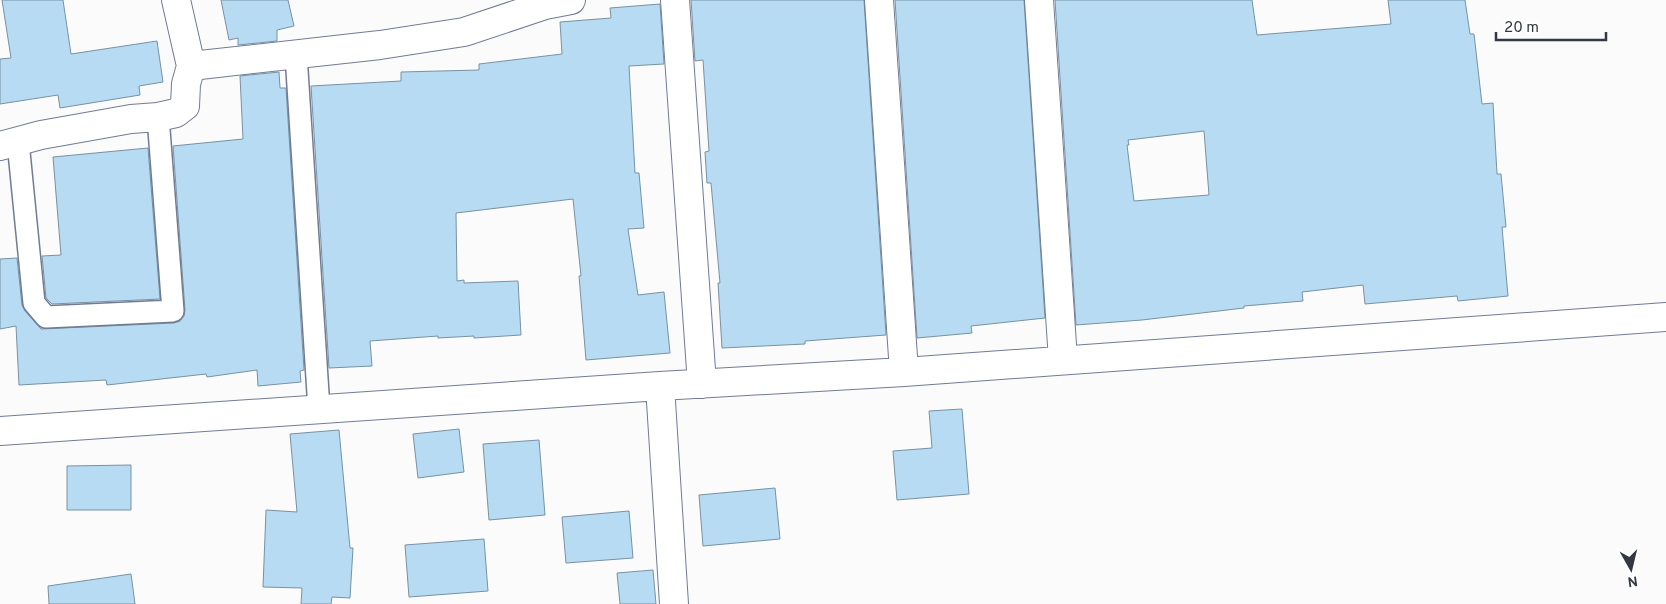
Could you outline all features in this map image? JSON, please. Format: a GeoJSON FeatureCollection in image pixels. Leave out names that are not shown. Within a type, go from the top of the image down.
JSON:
{"type":"FeatureCollection","features":[{"type":"Feature","properties":{"kind":"street"},"geometry":{"type":"LineString","coordinates":[[9,144],[41,135],[131,118],[158,117],[176,113],[185,106],[186,84],[191,66],[176,0]]}},
{"type":"Feature","properties":{"kind":"street"},"geometry":{"type":"LineString","coordinates":[[191,66],[380,45],[464,32],[545,5],[571,0]]}},
{"type":"Feature","properties":{"kind":"street"},"geometry":{"type":"LineString","coordinates":[[675,0],[702,384]]}},
{"type":"Feature","properties":{"kind":"street"},"geometry":{"type":"LineString","coordinates":[[878,0],[904,372]]}},
{"type":"Feature","properties":{"kind":"street"},"geometry":{"type":"LineString","coordinates":[[1039,0],[1063,360]]}},
{"type":"Feature","properties":{"kind":"street"},"geometry":{"type":"LineString","coordinates":[[0,431],[660,386],[904,372],[1666,317]]}},
{"type":"Feature","properties":{"kind":"street"},"geometry":{"type":"LineString","coordinates":[[660,386],[674,604]]}},
{"type":"Feature","properties":{"kind":"lane"},"geometry":{"type":"LineString","coordinates":[[296,55],[319,409]]}},
{"type":"Feature","properties":{"kind":"lane"},"geometry":{"type":"LineString","coordinates":[[9,144],[34,303],[46,317],[173,311],[158,117]]}},
{"type":"Feature","properties":{"kind":"building"},"geometry":{"type":"Polygon","coordinates":[[[2,0],[63,0],[71,54],[157,41],[163,82],[139,86],[140,95],[60,108],[58,95],[0,104],[0,59],[11,58],[2,0]]]}},
{"type":"Feature","properties":{"kind":"building"},"geometry":{"type":"Polygon","coordinates":[[[221,0],[288,0],[294,26],[277,30],[277,41],[238,45],[238,38],[229,40],[221,0]]]}},
{"type":"Feature","properties":{"kind":"building"},"geometry":{"type":"Polygon","coordinates":[[[691,0],[864,0],[886,335],[805,341],[805,344],[722,348],[718,283],[720,283],[711,183],[707,183],[705,152],[709,151],[703,60],[695,61],[691,0]]]}},
{"type":"Feature","properties":{"kind":"building"},"geometry":{"type":"Polygon","coordinates":[[[895,0],[1024,0],[1045,318],[971,326],[972,333],[917,338],[895,0]]]}},
{"type":"Feature","properties":{"kind":"building"},"geometry":{"type":"Polygon","coordinates":[[[1055,0],[1252,0],[1257,35],[1391,24],[1388,0],[1465,0],[1470,34],[1474,34],[1482,104],[1493,103],[1497,174],[1501,174],[1506,227],[1502,227],[1508,296],[1458,301],[1457,296],[1365,304],[1363,285],[1302,292],[1303,301],[1244,306],[1244,308],[1142,320],[1076,325],[1055,0]],[[1204,131],[1128,140],[1134,201],[1209,195],[1204,131]]]}},
{"type":"Feature","properties":{"kind":"building"},"geometry":{"type":"Polygon","coordinates":[[[660,4],[664,64],[629,66],[635,173],[639,173],[644,228],[628,229],[638,295],[664,292],[670,353],[586,360],[579,276],[581,276],[573,199],[456,213],[457,281],[464,280],[464,283],[518,281],[521,335],[474,338],[474,336],[438,338],[438,336],[370,341],[372,366],[329,368],[311,86],[401,81],[401,72],[479,70],[479,64],[562,54],[560,22],[611,18],[610,8],[660,4]]]}},
{"type":"Feature","properties":{"kind":"building"},"geometry":{"type":"Polygon","coordinates":[[[279,72],[280,88],[286,88],[304,370],[300,371],[301,382],[258,386],[257,370],[207,377],[206,374],[107,385],[106,380],[19,385],[16,326],[0,329],[0,259],[17,258],[22,305],[41,329],[174,323],[180,321],[184,316],[185,310],[173,146],[243,139],[240,76],[279,72]]]}},
{"type":"Feature","properties":{"kind":"building"},"geometry":{"type":"Polygon","coordinates":[[[148,148],[160,299],[52,304],[46,298],[42,256],[61,255],[53,157],[148,148]]]}},
{"type":"Feature","properties":{"kind":"building"},"geometry":{"type":"Polygon","coordinates":[[[962,409],[969,494],[897,500],[893,451],[932,448],[929,411],[962,409]]]}},
{"type":"Feature","properties":{"kind":"building"},"geometry":{"type":"Polygon","coordinates":[[[459,429],[464,472],[418,478],[413,434],[459,429]]]}},
{"type":"Feature","properties":{"kind":"building"},"geometry":{"type":"Polygon","coordinates":[[[339,430],[350,548],[353,548],[350,598],[332,597],[331,604],[301,604],[302,588],[263,587],[266,510],[297,512],[290,434],[339,430]]]}},
{"type":"Feature","properties":{"kind":"building"},"geometry":{"type":"Polygon","coordinates":[[[539,440],[545,515],[489,520],[483,444],[539,440]]]}},
{"type":"Feature","properties":{"kind":"building"},"geometry":{"type":"Polygon","coordinates":[[[131,465],[131,510],[67,510],[67,466],[131,465]]]}},
{"type":"Feature","properties":{"kind":"building"},"geometry":{"type":"Polygon","coordinates":[[[775,488],[780,539],[703,546],[699,495],[775,488]]]}},
{"type":"Feature","properties":{"kind":"building"},"geometry":{"type":"Polygon","coordinates":[[[629,511],[633,558],[566,563],[562,517],[629,511]]]}},
{"type":"Feature","properties":{"kind":"building"},"geometry":{"type":"Polygon","coordinates":[[[484,539],[488,591],[409,597],[405,545],[484,539]]]}},
{"type":"Feature","properties":{"kind":"building"},"geometry":{"type":"Polygon","coordinates":[[[653,570],[656,604],[620,604],[617,573],[653,570]]]}},
{"type":"Feature","properties":{"kind":"building"},"geometry":{"type":"Polygon","coordinates":[[[131,574],[135,604],[49,604],[48,586],[131,574]]]}}]}
